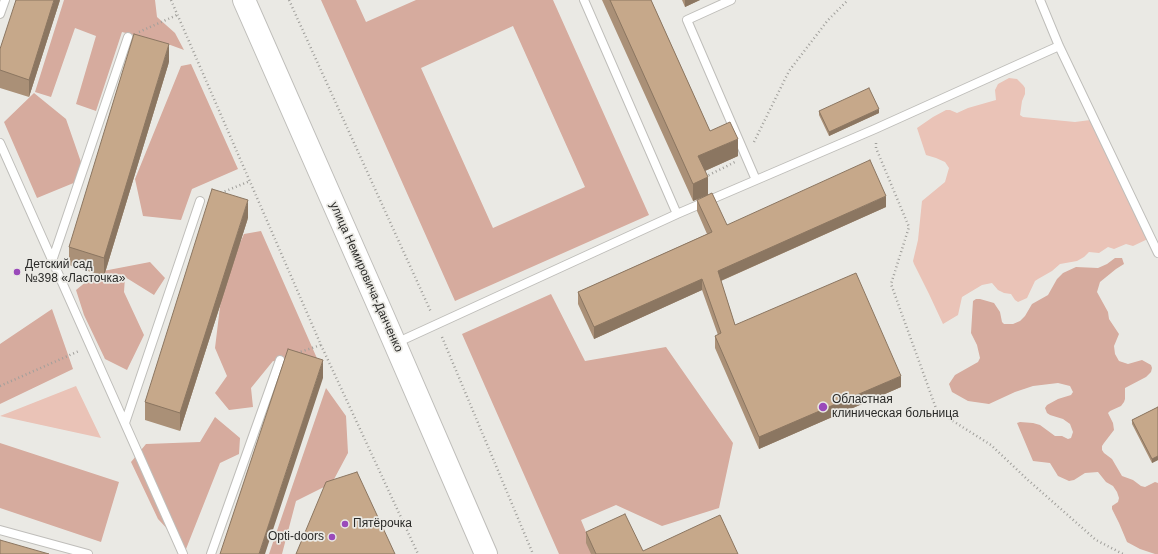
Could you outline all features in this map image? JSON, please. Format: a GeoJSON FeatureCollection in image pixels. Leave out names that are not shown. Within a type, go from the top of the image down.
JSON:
{"type":"FeatureCollection","features":[{"type":"Feature","properties":{"kind":"main road","name":"улица Немировича-Данченко"},"geometry":{"type":"LineString","coordinates":[[244,0],[486,554]]}},
{"type":"Feature","properties":{"kind":"lane"},"geometry":{"type":"LineString","coordinates":[[0,14],[4,0]]}},
{"type":"Feature","properties":{"kind":"lane"},"geometry":{"type":"LineString","coordinates":[[584,0],[677,214]]}},
{"type":"Feature","properties":{"kind":"lane"},"geometry":{"type":"LineString","coordinates":[[731,0],[687,20],[756,180]]}},
{"type":"Feature","properties":{"kind":"lane"},"geometry":{"type":"LineString","coordinates":[[1040,0],[1059,46],[1158,254]]}},
{"type":"Feature","properties":{"kind":"lane"},"geometry":{"type":"LineString","coordinates":[[52,261],[128,37]]}},
{"type":"Feature","properties":{"kind":"lane"},"geometry":{"type":"LineString","coordinates":[[395,344],[677,214],[875,129],[1059,46]]}},
{"type":"Feature","properties":{"kind":"lane"},"geometry":{"type":"LineString","coordinates":[[0,143],[183,554]]}},
{"type":"Feature","properties":{"kind":"lane"},"geometry":{"type":"LineString","coordinates":[[125,423],[200,201]]}},
{"type":"Feature","properties":{"kind":"lane"},"geometry":{"type":"LineString","coordinates":[[211,554],[280,360]]}},
{"type":"Feature","properties":{"kind":"lane"},"geometry":{"type":"LineString","coordinates":[[0,530],[88,554]]}},
{"type":"Feature","properties":{"kind":"path"},"geometry":{"type":"LineString","coordinates":[[171,0],[321,345],[418,554]]}},
{"type":"Feature","properties":{"kind":"path"},"geometry":{"type":"LineString","coordinates":[[289,0],[437,324],[533,554]]}},
{"type":"Feature","properties":{"kind":"path"},"geometry":{"type":"LineString","coordinates":[[699,180],[746,157],[789,71],[828,20],[848,0]]}},
{"type":"Feature","properties":{"kind":"path"},"geometry":{"type":"LineString","coordinates":[[128,37],[177,15]]}},
{"type":"Feature","properties":{"kind":"path"},"geometry":{"type":"LineString","coordinates":[[875,129],[876,148],[909,227],[891,284],[937,411],[991,445],[1096,540],[1124,554]]}},
{"type":"Feature","properties":{"kind":"path"},"geometry":{"type":"LineString","coordinates":[[200,201],[250,181]]}},
{"type":"Feature","properties":{"kind":"path"},"geometry":{"type":"LineString","coordinates":[[0,386],[90,345]]}},
{"type":"Feature","properties":{"kind":"path"},"geometry":{"type":"LineString","coordinates":[[280,360],[321,345]]}},
{"type":"Feature","properties":{"kind":"shaded area"},"geometry":{"type":"Polygon","coordinates":[[[64,0],[155,0],[157,17],[175,33],[184,50],[165,43],[122,32],[96,111],[76,104],[96,36],[75,28],[51,97],[35,92],[64,0]]]}},
{"type":"Feature","properties":{"kind":"shaded area"},"geometry":{"type":"Polygon","coordinates":[[[321,0],[356,0],[366,22],[416,0],[553,0],[649,215],[455,301],[321,0]],[[513,26],[421,68],[493,228],[585,187],[513,26]]]}},
{"type":"Feature","properties":{"kind":"shaded area"},"geometry":{"type":"Polygon","coordinates":[[[191,64],[238,169],[192,189],[181,220],[143,216],[135,179],[181,66],[191,64]]]}},
{"type":"Feature","properties":{"kind":"shaded area"},"geometry":{"type":"Polygon","coordinates":[[[1009,78],[1017,79],[1025,88],[1020,115],[1023,117],[1075,122],[1098,119],[1152,237],[1133,246],[1126,244],[1114,249],[1108,247],[1099,253],[1089,252],[1077,261],[1060,264],[1052,271],[1035,281],[1027,298],[1018,302],[1011,294],[998,290],[992,283],[982,285],[962,297],[958,315],[943,324],[913,261],[918,240],[922,201],[945,182],[949,168],[945,162],[926,155],[917,128],[946,110],[957,113],[968,108],[996,100],[995,90],[998,84],[1009,78]]]}},
{"type":"Feature","properties":{"kind":"shaded area"},"geometry":{"type":"Polygon","coordinates":[[[34,93],[66,119],[82,165],[76,182],[37,198],[4,122],[34,93]]]}},
{"type":"Feature","properties":{"kind":"shaded area"},"geometry":{"type":"Polygon","coordinates":[[[261,231],[323,372],[273,361],[251,388],[253,407],[229,410],[215,393],[227,376],[215,348],[223,282],[244,234],[261,231]]]}},
{"type":"Feature","properties":{"kind":"shaded area"},"geometry":{"type":"Polygon","coordinates":[[[1115,258],[1122,258],[1124,264],[1100,282],[1097,292],[1108,312],[1109,319],[1119,334],[1114,346],[1115,354],[1119,361],[1128,364],[1142,360],[1151,365],[1152,368],[1151,372],[1146,377],[1125,388],[1124,402],[1121,406],[1108,413],[1113,423],[1114,430],[1102,446],[1102,450],[1112,459],[1122,476],[1145,487],[1155,482],[1158,483],[1158,554],[1140,549],[1127,542],[1112,509],[1112,506],[1118,502],[1119,498],[1117,492],[1113,486],[1106,482],[1098,472],[1085,473],[1074,480],[1069,481],[1058,476],[1050,463],[1033,461],[1017,423],[1033,423],[1040,425],[1055,436],[1062,436],[1068,439],[1071,438],[1073,432],[1070,424],[1063,419],[1050,415],[1047,413],[1045,408],[1047,405],[1058,399],[1071,395],[1073,392],[1070,386],[1058,383],[1033,386],[1015,392],[989,404],[968,401],[952,392],[949,384],[955,375],[978,362],[980,358],[977,345],[971,333],[973,301],[980,299],[994,303],[1000,312],[1002,322],[1004,324],[1013,324],[1020,321],[1025,316],[1032,304],[1048,295],[1057,279],[1063,273],[1076,267],[1098,268],[1115,258]]]}},
{"type":"Feature","properties":{"kind":"shaded area"},"geometry":{"type":"Polygon","coordinates":[[[150,262],[165,278],[154,295],[125,277],[124,292],[144,335],[127,370],[105,359],[84,315],[76,290],[98,272],[150,262]]]}},
{"type":"Feature","properties":{"kind":"shaded area"},"geometry":{"type":"Polygon","coordinates":[[[551,294],[585,361],[666,347],[733,443],[719,508],[662,526],[616,505],[581,520],[595,554],[559,554],[462,334],[551,294]]]}},
{"type":"Feature","properties":{"kind":"shaded area"},"geometry":{"type":"Polygon","coordinates":[[[52,309],[73,369],[0,404],[0,344],[52,309]]]}},
{"type":"Feature","properties":{"kind":"shaded area"},"geometry":{"type":"Polygon","coordinates":[[[76,386],[101,438],[0,416],[76,386]]]}},
{"type":"Feature","properties":{"kind":"shaded area"},"geometry":{"type":"Polygon","coordinates":[[[326,388],[346,416],[348,453],[332,483],[296,501],[282,554],[269,554],[326,388]]]}},
{"type":"Feature","properties":{"kind":"shaded area"},"geometry":{"type":"Polygon","coordinates":[[[215,417],[240,438],[239,454],[220,463],[186,549],[158,519],[131,462],[146,444],[200,442],[215,417]]]}},
{"type":"Feature","properties":{"kind":"shaded area"},"geometry":{"type":"Polygon","coordinates":[[[0,443],[119,482],[101,542],[0,508],[0,443]]]}},
{"type":"Feature","properties":{"kind":"building"},"geometry":{"type":"Polygon","coordinates":[[[16,0],[54,0],[29,80],[0,70],[0,49],[16,0]]]}},
{"type":"Feature","properties":{"kind":"building"},"geometry":{"type":"Polygon","coordinates":[[[610,0],[651,0],[710,131],[730,122],[738,139],[698,156],[708,177],[693,184],[610,0]]]}},
{"type":"Feature","properties":{"kind":"building"},"geometry":{"type":"Polygon","coordinates":[[[134,34],[169,44],[104,258],[69,247],[134,34]]]}},
{"type":"Feature","properties":{"kind":"building"},"geometry":{"type":"Polygon","coordinates":[[[869,88],[879,109],[829,132],[819,111],[869,88]]]}},
{"type":"Feature","properties":{"kind":"building"},"geometry":{"type":"Polygon","coordinates":[[[870,160],[886,196],[718,271],[735,325],[856,273],[901,376],[759,437],[715,336],[721,333],[702,279],[594,327],[578,292],[712,232],[697,200],[712,193],[727,225],[870,160]]]}},
{"type":"Feature","properties":{"kind":"building"},"geometry":{"type":"Polygon","coordinates":[[[212,189],[248,200],[180,413],[145,402],[212,189]]]}},
{"type":"Feature","properties":{"kind":"building"},"geometry":{"type":"Polygon","coordinates":[[[288,349],[323,360],[259,554],[220,554],[288,349]]]}},
{"type":"Feature","properties":{"kind":"building"},"geometry":{"type":"Polygon","coordinates":[[[1158,407],[1158,456],[1152,459],[1132,420],[1158,407]]]}},
{"type":"Feature","properties":{"kind":"building","name":"Пятёрочка"},"geometry":{"type":"Polygon","coordinates":[[[357,472],[395,554],[296,554],[326,482],[357,472]]]}},
{"type":"Feature","properties":{"kind":"building"},"geometry":{"type":"Polygon","coordinates":[[[625,514],[643,551],[720,515],[738,554],[596,554],[586,532],[625,514]]]}},
{"type":"Feature","properties":{"kind":"building"},"geometry":{"type":"Polygon","coordinates":[[[0,540],[49,554],[0,554],[0,540]]]}},
{"type":"Feature","properties":{"kind":"place","name":"Детский сад №398 «Ласточка»"},"geometry":{"type":"Point","coordinates":[17,272]}},
{"type":"Feature","properties":{"kind":"place","name":"Областная клиническая больница"},"geometry":{"type":"Point","coordinates":[823,407]}},
{"type":"Feature","properties":{"kind":"place","name":"Пятёрочка"},"geometry":{"type":"Point","coordinates":[345,524]}},
{"type":"Feature","properties":{"kind":"place","name":"Opti-doors"},"geometry":{"type":"Point","coordinates":[332,537]}}]}
